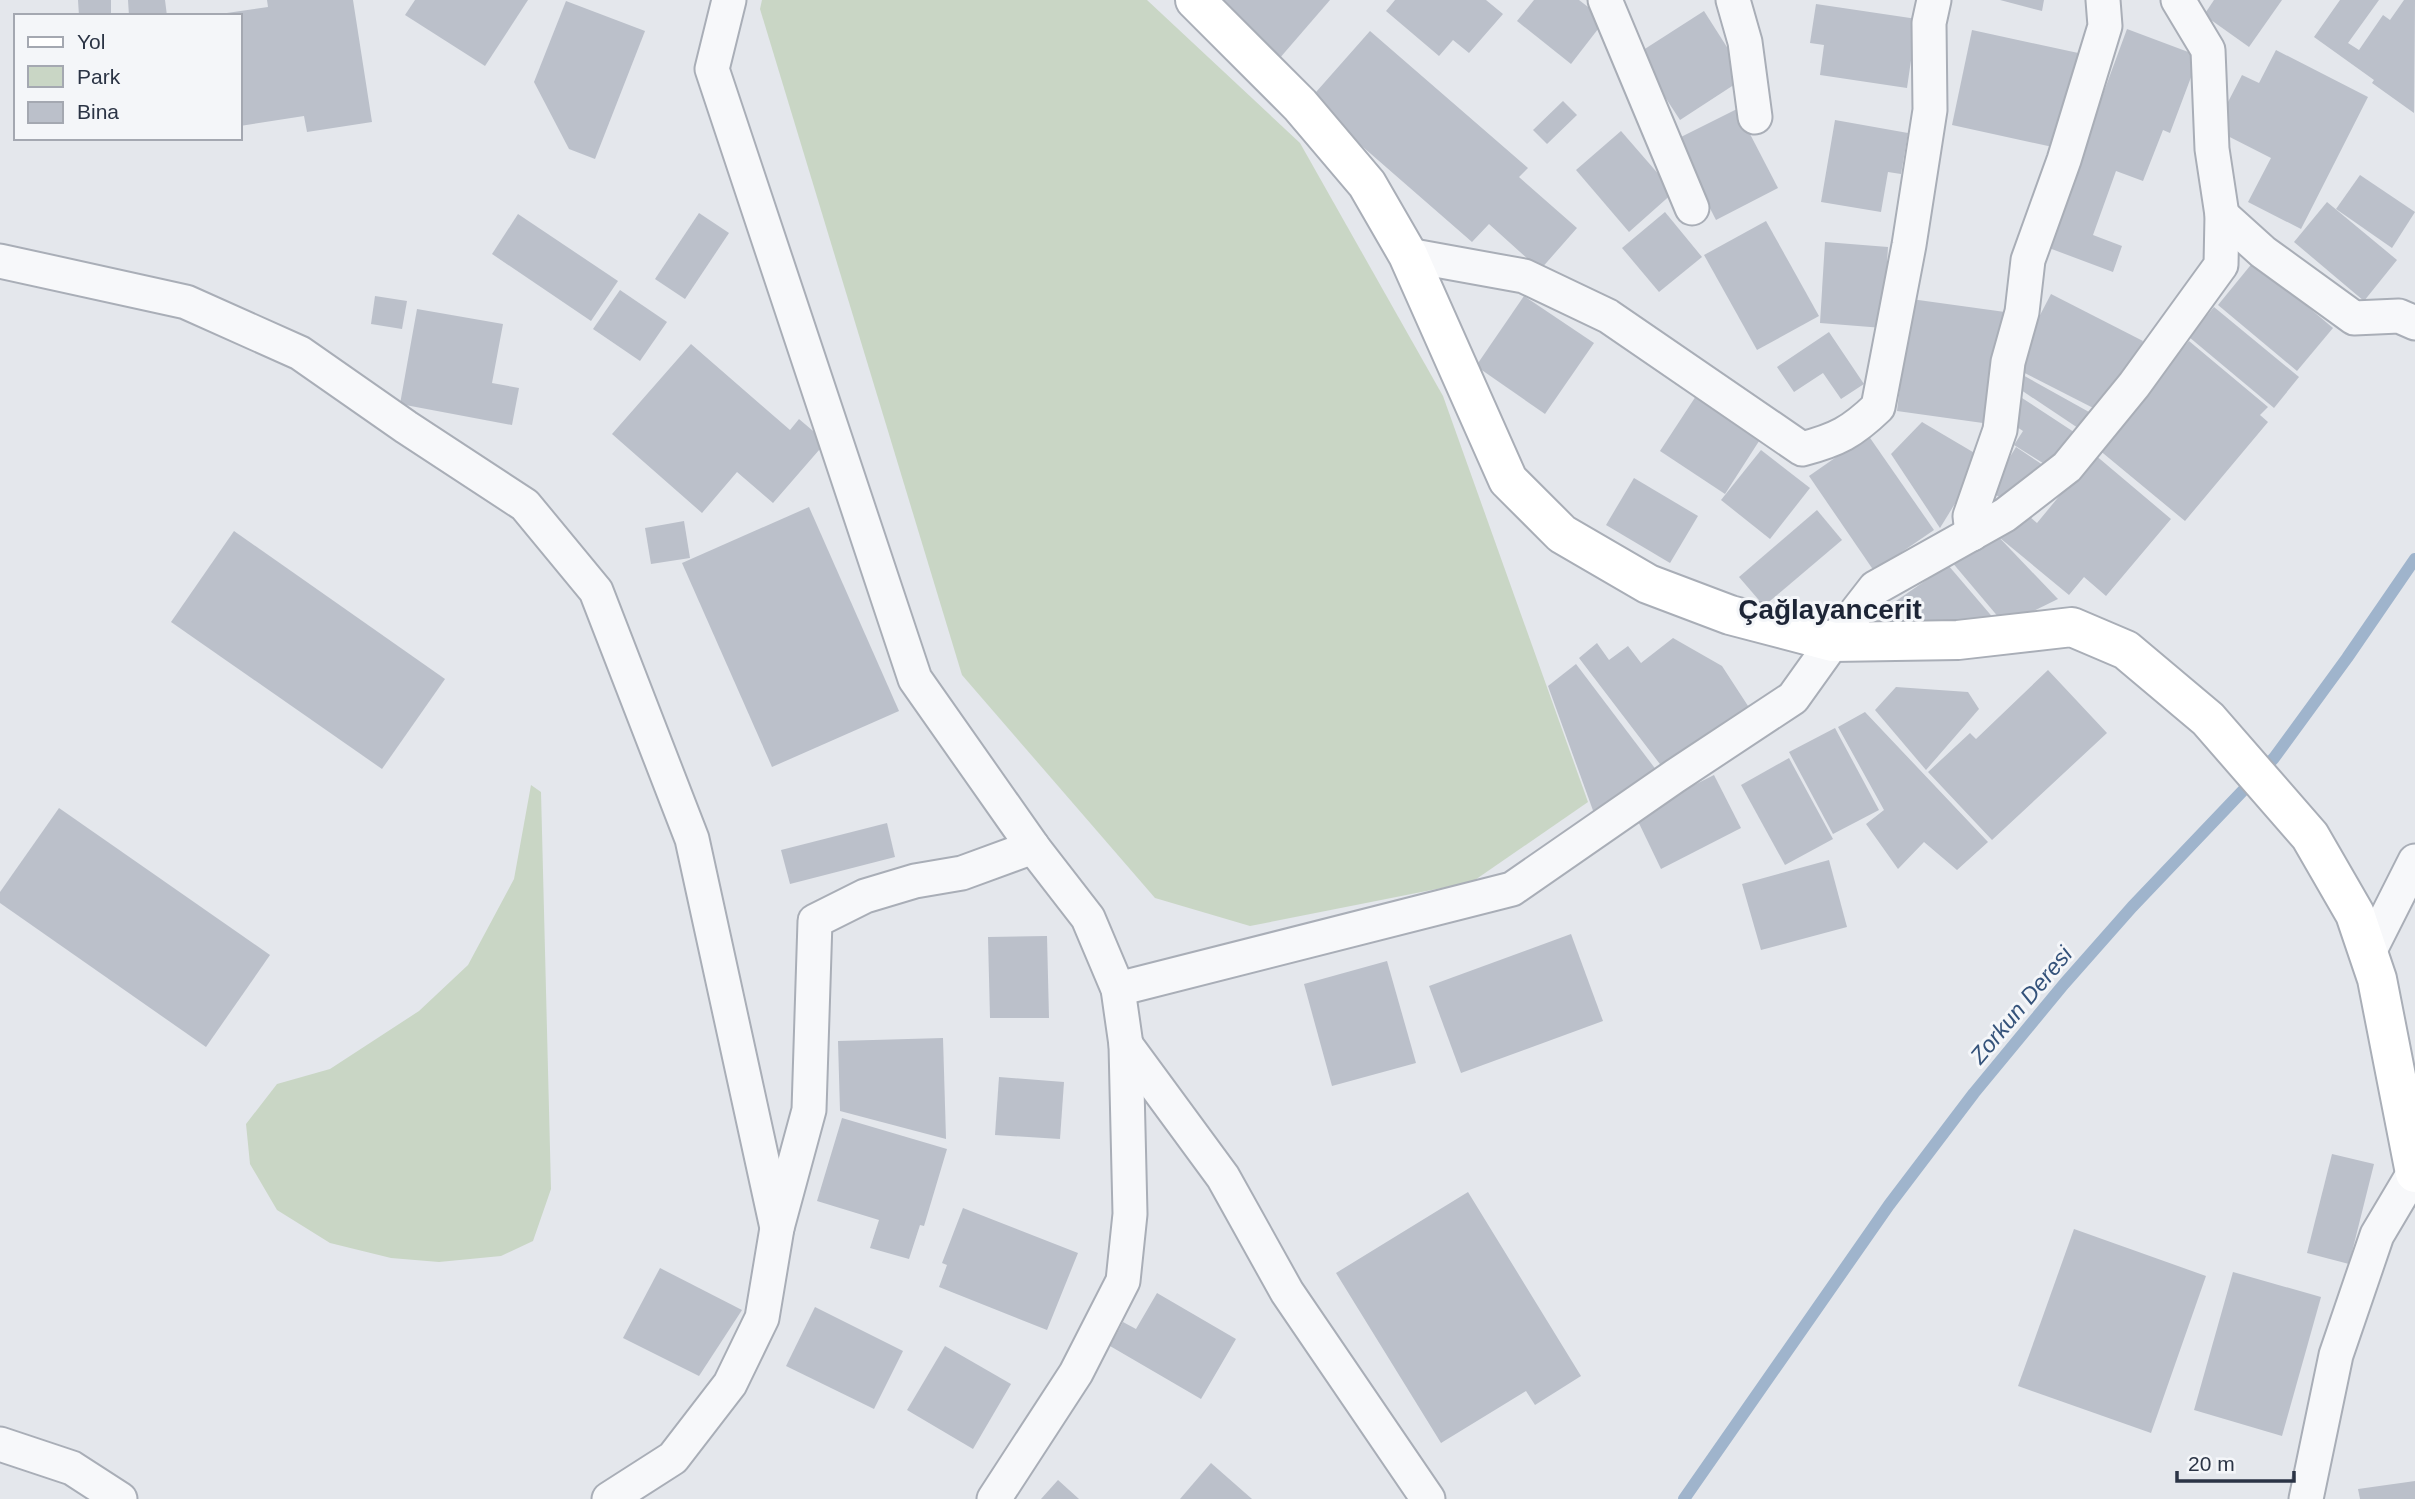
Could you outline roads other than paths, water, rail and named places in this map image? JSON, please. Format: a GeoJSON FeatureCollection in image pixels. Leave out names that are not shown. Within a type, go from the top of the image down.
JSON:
{"type":"FeatureCollection","features":[{"type":"Feature","properties":{"kind":"main road"},"geometry":{"type":"LineString","coordinates":[[1195,0],[1300,105],[1367,184],[1408,255],[1508,480],[1562,534],[1648,584],[1730,615],[1833,642],[1958,640],[2072,627],[2126,650],[2208,719],[2310,836],[2355,914],[2377,979],[2415,1172]]}},
{"type":"Feature","properties":{"kind":"street"},"geometry":{"type":"LineString","coordinates":[[729,0],[712,69],[915,679],[1033,848],[1088,918],[1118,989],[1126,1045],[1130,1214],[1123,1281],[1076,1373],[994,1499]]}},
{"type":"Feature","properties":{"kind":"street"},"geometry":{"type":"LineString","coordinates":[[1605,0],[1692,208]]}},
{"type":"Feature","properties":{"kind":"street"},"geometry":{"type":"LineString","coordinates":[[1733,0],[1745,42],[1755,117]]}},
{"type":"Feature","properties":{"kind":"street"},"geometry":{"type":"LineString","coordinates":[[1408,255],[1524,276],[1608,316],[1802,449],[1832,441],[1860,425],[1878,407],[1907,257],[1930,110],[1929,23],[1934,0]]}},
{"type":"Feature","properties":{"kind":"street"},"geometry":{"type":"LineString","coordinates":[[1972,534],[1970,516],[2000,430],[2008,362],[2022,312],[2028,260],[2064,160],[2105,26],[2104,0]]}},
{"type":"Feature","properties":{"kind":"street"},"geometry":{"type":"LineString","coordinates":[[1118,989],[1512,890],[1675,776],[1793,698],[1875,588],[2004,515],[2067,467],[2134,385],[2221,265],[2222,215],[2212,149],[2208,50],[2178,0]]}},
{"type":"Feature","properties":{"kind":"street"},"geometry":{"type":"LineString","coordinates":[[2222,215],[2263,252],[2354,317],[2399,316],[2415,323]]}},
{"type":"Feature","properties":{"kind":"street"},"geometry":{"type":"LineString","coordinates":[[0,261],[186,302],[300,353],[405,427],[525,505],[596,591],[692,839],[778,1228]]}},
{"type":"Feature","properties":{"kind":"street"},"geometry":{"type":"LineString","coordinates":[[609,1499],[673,1458],[730,1384],[762,1318],[778,1228],[809,1111],[815,921],[865,896],[915,881],[962,873],[1033,848]]}},
{"type":"Feature","properties":{"kind":"street"},"geometry":{"type":"LineString","coordinates":[[2368,954],[2415,861]]}},
{"type":"Feature","properties":{"kind":"street"},"geometry":{"type":"LineString","coordinates":[[1126,1045],[1223,1177],[1287,1292],[1428,1499]]}},
{"type":"Feature","properties":{"kind":"street"},"geometry":{"type":"LineString","coordinates":[[2306,1499],[2336,1354],[2377,1235],[2415,1172]]}},
{"type":"Feature","properties":{"kind":"street"},"geometry":{"type":"LineString","coordinates":[[0,1444],[72,1468],[120,1499]]}},
{"type":"Feature","properties":{"kind":"waterway","name":"Zorkun Deresi"},"geometry":{"type":"LineString","coordinates":[[1684,1499],[1889,1205],[1974,1093],[2132,907],[2274,758],[2415,559]]}},
{"type":"Feature","properties":{"kind":"district","name":"Çağlayancerit"},"geometry":{"type":"Point","coordinates":[1830,609]}}]}
